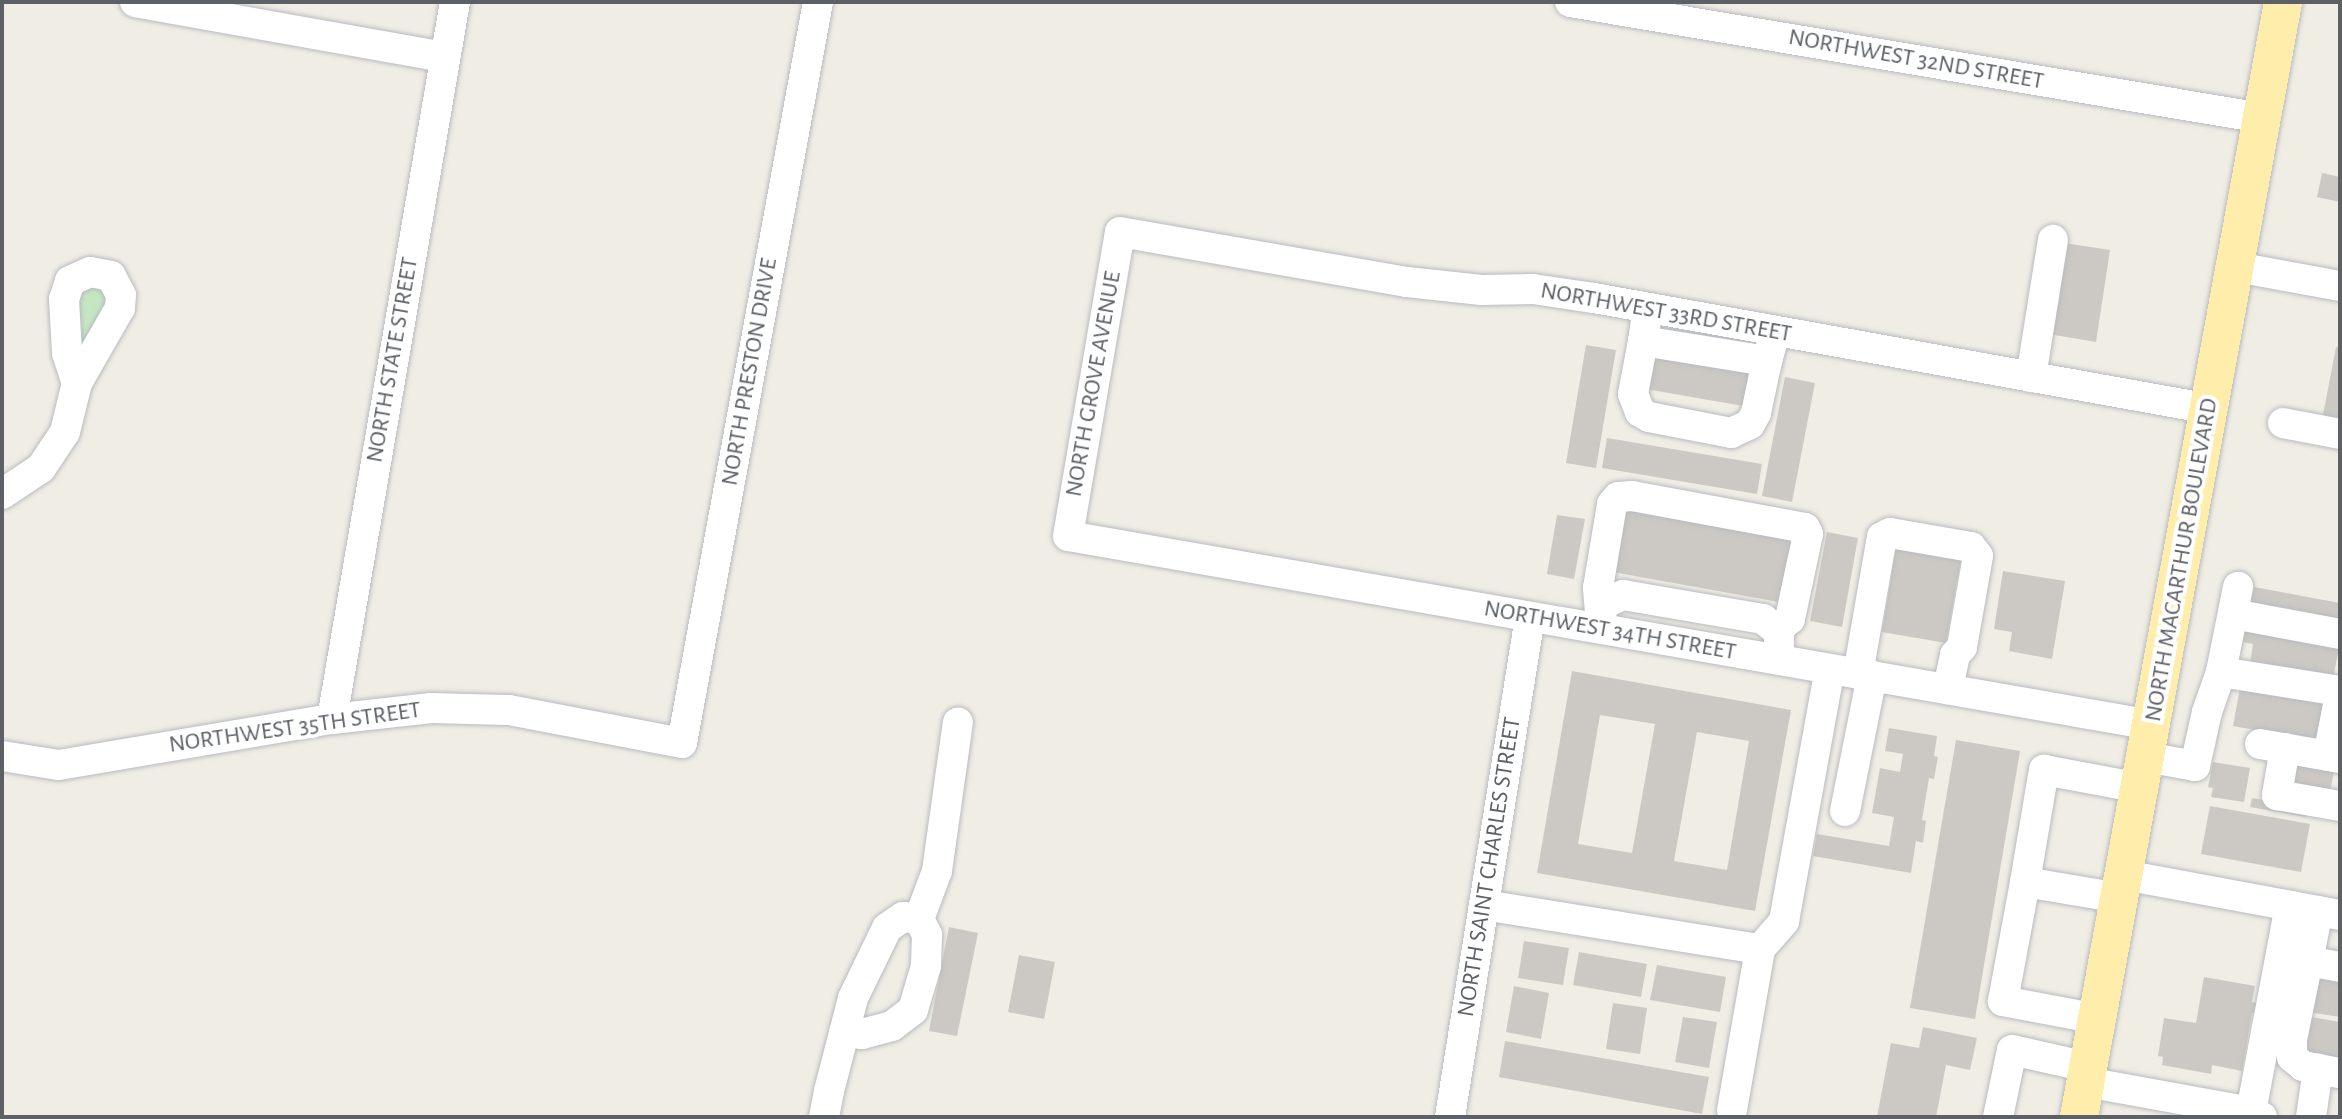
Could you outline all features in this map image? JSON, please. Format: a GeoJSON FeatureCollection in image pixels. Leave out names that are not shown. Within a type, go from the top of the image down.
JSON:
{"type":"FeatureCollection","features":[{"type":"Feature","properties":{"kind":"main road","name":"NORTH MACARTHUR BOULEVARD"},"geometry":{"type":"LineString","coordinates":[[2084,1089],[2283,2]]}},
{"type":"Feature","properties":{"kind":"street"},"geometry":{"type":"LineString","coordinates":[[135,2],[445,57]]}},
{"type":"Feature","properties":{"kind":"street","name":"NORTH STATE STREET"},"geometry":{"type":"LineString","coordinates":[[332,719],[455,2]]}},
{"type":"Feature","properties":{"kind":"street","name":"NORTH PRESTON DRIVE"},"geometry":{"type":"LineString","coordinates":[[682,743],[818,2]]}},
{"type":"Feature","properties":{"kind":"street","name":"NORTHWEST 32ND STREET"},"geometry":{"type":"LineString","coordinates":[[1570,2],[2262,118]]}},
{"type":"Feature","properties":{"kind":"street","name":"NORTHWEST 33RD STREET"},"geometry":{"type":"LineString","coordinates":[[1120,232],[1407,282],[1482,290],[1533,289],[1647,307],[2210,409]]}},
{"type":"Feature","properties":{"kind":"street","name":"NORTH GROVE AVENUE"},"geometry":{"type":"LineString","coordinates":[[1068,536],[1120,232]]}},
{"type":"Feature","properties":{"kind":"street"},"geometry":{"type":"LineString","coordinates":[[2031,377],[2053,240]]}},
{"type":"Feature","properties":{"kind":"street"},"geometry":{"type":"LineString","coordinates":[[2236,267],[2340,286]]}},
{"type":"Feature","properties":{"kind":"street"},"geometry":{"type":"LineString","coordinates":[[1647,307],[1633,394],[1640,412],[1649,417],[1731,433],[1750,424],[1756,413],[1775,331]]}},
{"type":"Feature","properties":{"kind":"street"},"geometry":{"type":"LineString","coordinates":[[1643,341],[1767,361]]}},
{"type":"Feature","properties":{"kind":"street"},"geometry":{"type":"LineString","coordinates":[[2,494],[41,468],[65,432],[77,383]]}},
{"type":"Feature","properties":{"kind":"street"},"geometry":{"type":"LineString","coordinates":[[2283,423],[2340,434]]}},
{"type":"Feature","properties":{"kind":"street"},"geometry":{"type":"LineString","coordinates":[[1598,620],[1598,588],[1612,504],[1618,497],[1632,496],[1805,528],[1808,534],[1790,619],[1777,629]]}},
{"type":"Feature","properties":{"kind":"street"},"geometry":{"type":"LineString","coordinates":[[1732,1110],[1760,949],[1784,921],[1854,673],[1882,537],[1890,533],[1971,547],[1978,556],[1962,647],[1955,655],[1948,689]]}},
{"type":"Feature","properties":{"kind":"street","name":"NORTHWEST 34TH STREET"},"geometry":{"type":"LineString","coordinates":[[1068,536],[1530,617],[1598,620],[1776,660],[1948,689],[2146,757]]}},
{"type":"Feature","properties":{"kind":"street"},"geometry":{"type":"LineString","coordinates":[[1598,620],[1605,603],[1623,595],[1763,619],[1777,629],[1780,640],[1776,660]]}},
{"type":"Feature","properties":{"kind":"street"},"geometry":{"type":"LineString","coordinates":[[2098,1019],[2003,1001],[2044,770],[2146,757],[2195,766],[2221,672],[2236,600],[2340,634]]}},
{"type":"Feature","properties":{"kind":"street","name":"NORTH SAINT CHARLES STREET"},"geometry":{"type":"LineString","coordinates":[[1450,1117],[1530,617]]}},
{"type":"Feature","properties":{"kind":"street"},"geometry":{"type":"LineString","coordinates":[[2221,672],[2340,693],[2334,757],[2273,746],[2277,795],[2340,806]]}},
{"type":"Feature","properties":{"kind":"street"},"geometry":{"type":"LineString","coordinates":[[1845,811],[1854,673]]}},
{"type":"Feature","properties":{"kind":"street","name":"NORTHWEST 35TH STREET"},"geometry":{"type":"LineString","coordinates":[[2,756],[59,765],[332,719],[431,708],[509,710],[682,743]]}},
{"type":"Feature","properties":{"kind":"street"},"geometry":{"type":"LineString","coordinates":[[844,1032],[862,1034],[892,1026],[913,1010],[926,966],[927,935],[919,919],[937,871],[958,722]]}},
{"type":"Feature","properties":{"kind":"street"},"geometry":{"type":"LineString","coordinates":[[2025,882],[2122,887],[2316,911]]}},
{"type":"Feature","properties":{"kind":"street"},"geometry":{"type":"LineString","coordinates":[[1484,905],[1760,949]]}},
{"type":"Feature","properties":{"kind":"street"},"geometry":{"type":"LineString","coordinates":[[2311,1117],[2329,1071],[2303,1066],[2292,1057],[2292,1040],[2316,911]]}},
{"type":"Feature","properties":{"kind":"street"},"geometry":{"type":"LineString","coordinates":[[1998,1117],[2012,1050],[2084,1089],[2256,1114],[2316,911]]}},
{"type":"Feature","properties":{"kind":"street"},"geometry":{"type":"LineString","coordinates":[[824,1117],[853,998],[887,928],[903,917],[919,919]]}},
{"type":"Feature","properties":{"kind":"street"},"geometry":{"type":"LineString","coordinates":[[2309,961],[2340,967]]}},
{"type":"Feature","properties":{"kind":"green space"},"geometry":{"type":"Polygon","coordinates":[[[84,285],[104,287],[110,303],[81,353],[76,310],[84,285]]]}},
{"type":"Feature","properties":{"kind":"building"},"geometry":{"type":"Polygon","coordinates":[[[2322,173],[2340,177],[2340,202],[2317,197],[2322,173]]]}},
{"type":"Feature","properties":{"kind":"building"},"geometry":{"type":"Polygon","coordinates":[[[2058,242],[2110,250],[2096,342],[2043,333],[2058,242]]]}},
{"type":"Feature","properties":{"kind":"building"},"geometry":{"type":"Polygon","coordinates":[[[1586,345],[1616,350],[1596,468],[1566,463],[1586,345]]]}},
{"type":"Feature","properties":{"kind":"building"},"geometry":{"type":"Polygon","coordinates":[[[2336,347],[2340,348],[2340,418],[2323,415],[2336,347]]]}},
{"type":"Feature","properties":{"kind":"building"},"geometry":{"type":"Polygon","coordinates":[[[1646,351],[1755,371],[1749,407],[1640,388],[1646,351]]]}},
{"type":"Feature","properties":{"kind":"building"},"geometry":{"type":"Polygon","coordinates":[[[1785,377],[1815,383],[1792,502],[1762,496],[1785,377]]]}},
{"type":"Feature","properties":{"kind":"building"},"geometry":{"type":"Polygon","coordinates":[[[1607,438],[1762,464],[1757,494],[1602,468],[1607,438]]]}},
{"type":"Feature","properties":{"kind":"building"},"geometry":{"type":"Polygon","coordinates":[[[1618,509],[1796,541],[1784,603],[1607,571],[1618,509]]]}},
{"type":"Feature","properties":{"kind":"building"},"geometry":{"type":"Polygon","coordinates":[[[1557,515],[1585,519],[1574,579],[1547,574],[1557,515]]]}},
{"type":"Feature","properties":{"kind":"building"},"geometry":{"type":"Polygon","coordinates":[[[1827,532],[1858,538],[1842,627],[1810,621],[1827,532]]]}},
{"type":"Feature","properties":{"kind":"building"},"geometry":{"type":"Polygon","coordinates":[[[1897,542],[1962,553],[1946,643],[1882,632],[1897,542]]]}},
{"type":"Feature","properties":{"kind":"building"},"geometry":{"type":"Polygon","coordinates":[[[2003,571],[2065,581],[2052,659],[2009,651],[2012,632],[1994,629],[2003,571]]]}},
{"type":"Feature","properties":{"kind":"building"},"geometry":{"type":"Polygon","coordinates":[[[2254,587],[2340,603],[2340,623],[2250,606],[2254,587]]]}},
{"type":"Feature","properties":{"kind":"building"},"geometry":{"type":"Polygon","coordinates":[[[2247,625],[2340,642],[2333,679],[2250,664],[2253,644],[2243,642],[2247,625]]]}},
{"type":"Feature","properties":{"kind":"building"},"geometry":{"type":"Polygon","coordinates":[[[1572,671],[1791,710],[1755,911],[1537,873],[1572,671]],[[1600,715],[1578,844],[1632,853],[1655,724],[1600,715]],[[1697,732],[1674,861],[1727,870],[1749,741],[1697,732]]]}},
{"type":"Feature","properties":{"kind":"building"},"geometry":{"type":"Polygon","coordinates":[[[2240,688],[2324,703],[2317,741],[2233,726],[2240,688]]]}},
{"type":"Feature","properties":{"kind":"building"},"geometry":{"type":"Polygon","coordinates":[[[1889,728],[1937,736],[1934,756],[1938,757],[1934,779],[1929,778],[1922,820],[1926,821],[1923,843],[1916,841],[1911,873],[1813,856],[1817,834],[1889,846],[1894,817],[1872,813],[1880,768],[1900,772],[1903,754],[1885,751],[1889,728]]]}},
{"type":"Feature","properties":{"kind":"building"},"geometry":{"type":"Polygon","coordinates":[[[1956,740],[2020,751],[1975,1019],[1910,1008],[1956,740]]]}},
{"type":"Feature","properties":{"kind":"building"},"geometry":{"type":"Polygon","coordinates":[[[2213,762],[2250,768],[2244,802],[2211,797],[2213,788],[2208,787],[2213,762]]]}},
{"type":"Feature","properties":{"kind":"building"},"geometry":{"type":"Polygon","coordinates":[[[2291,764],[2334,772],[2330,791],[2287,783],[2291,764]]]}},
{"type":"Feature","properties":{"kind":"building"},"geometry":{"type":"Polygon","coordinates":[[[2252,798],[2308,808],[2306,817],[2250,807],[2252,798]]]}},
{"type":"Feature","properties":{"kind":"building"},"geometry":{"type":"Polygon","coordinates":[[[2210,806],[2310,824],[2301,872],[2201,854],[2210,806]]]}},
{"type":"Feature","properties":{"kind":"building"},"geometry":{"type":"Polygon","coordinates":[[[949,927],[978,933],[957,1036],[929,1031],[949,927]]]}},
{"type":"Feature","properties":{"kind":"building"},"geometry":{"type":"Polygon","coordinates":[[[1524,941],[1569,948],[1563,985],[1518,978],[1524,941]]]}},
{"type":"Feature","properties":{"kind":"building"},"geometry":{"type":"Polygon","coordinates":[[[1579,952],[1647,964],[1641,997],[1573,985],[1579,952]]]}},
{"type":"Feature","properties":{"kind":"building"},"geometry":{"type":"Polygon","coordinates":[[[1019,955],[1055,962],[1044,1019],[1008,1012],[1019,955]]]}},
{"type":"Feature","properties":{"kind":"building"},"geometry":{"type":"Polygon","coordinates":[[[1657,965],[1726,977],[1720,1012],[1650,1000],[1657,965]]]}},
{"type":"Feature","properties":{"kind":"building"},"geometry":{"type":"Polygon","coordinates":[[[2314,975],[2340,979],[2340,1017],[2308,1012],[2314,975]]]}},
{"type":"Feature","properties":{"kind":"building"},"geometry":{"type":"Polygon","coordinates":[[[2204,977],[2255,986],[2252,1002],[2268,1005],[2266,1015],[2252,1013],[2242,1071],[2212,1065],[2211,1074],[2162,1065],[2163,1057],[2158,1056],[2164,1018],[2196,1023],[2204,977]]]}},
{"type":"Feature","properties":{"kind":"building"},"geometry":{"type":"Polygon","coordinates":[[[1514,986],[1549,993],[1541,1039],[1506,1032],[1514,986]]]}},
{"type":"Feature","properties":{"kind":"building"},"geometry":{"type":"Polygon","coordinates":[[[1613,1003],[1647,1008],[1640,1054],[1606,1049],[1613,1003]]]}},
{"type":"Feature","properties":{"kind":"building"},"geometry":{"type":"Polygon","coordinates":[[[2306,1016],[2340,1022],[2340,1063],[2299,1056],[2306,1016]]]}},
{"type":"Feature","properties":{"kind":"building"},"geometry":{"type":"Polygon","coordinates":[[[1683,1017],[1717,1022],[1709,1068],[1675,1062],[1683,1017]]]}},
{"type":"Feature","properties":{"kind":"building"},"geometry":{"type":"Polygon","coordinates":[[[1923,1027],[1977,1038],[1970,1070],[1946,1065],[1936,1117],[1877,1117],[1891,1043],[1919,1048],[1923,1027]]]}},
{"type":"Feature","properties":{"kind":"building"},"geometry":{"type":"Polygon","coordinates":[[[1505,1041],[1709,1077],[1702,1114],[1499,1077],[1505,1041]]]}}]}
